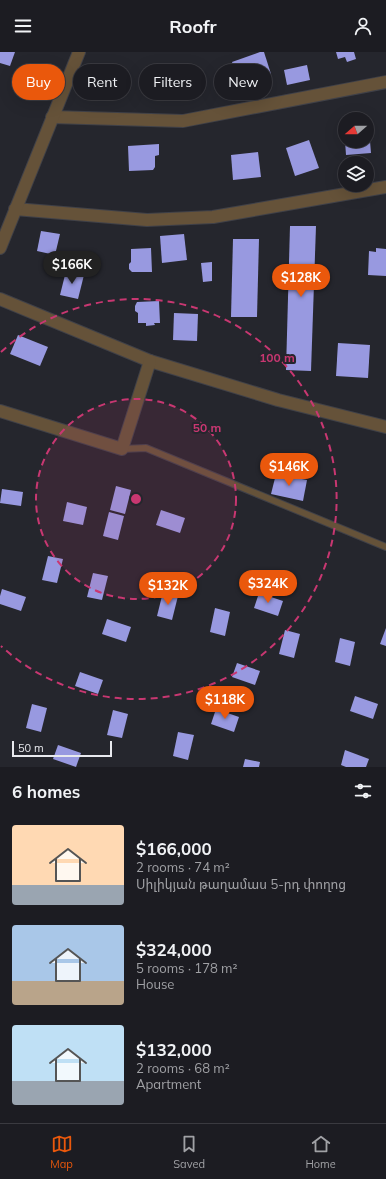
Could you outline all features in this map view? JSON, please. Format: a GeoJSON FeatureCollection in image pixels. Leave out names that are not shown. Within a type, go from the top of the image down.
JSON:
{"type":"FeatureCollection","features":[{"type":"Feature","properties":{"kind":"street"},"geometry":{"type":"LineString","coordinates":[[0,248],[79,52]]}},
{"type":"Feature","properties":{"kind":"street"},"geometry":{"type":"LineString","coordinates":[[52,117],[183,121],[386,82]]}},
{"type":"Feature","properties":{"kind":"street"},"geometry":{"type":"LineString","coordinates":[[15,209],[147,220],[213,217],[386,187]]}},
{"type":"Feature","properties":{"kind":"street"},"geometry":{"type":"LineString","coordinates":[[0,299],[150,361],[278,400],[386,427]]}},
{"type":"Feature","properties":{"kind":"street"},"geometry":{"type":"LineString","coordinates":[[0,411],[122,449],[150,361]]}},
{"type":"Feature","properties":{"kind":"lane"},"geometry":{"type":"LineString","coordinates":[[122,449],[146,448],[386,547]]}},
{"type":"Feature","properties":{"kind":"building"},"geometry":{"type":"Polygon","coordinates":[[[0,52],[15,52],[10,66],[0,63],[0,52]]]}},
{"type":"Feature","properties":{"kind":"building"},"geometry":{"type":"Polygon","coordinates":[[[264,52],[268,64],[233,64],[232,62],[264,52]]]}},
{"type":"Feature","properties":{"kind":"building"},"geometry":{"type":"Polygon","coordinates":[[[336,52],[354,52],[356,59],[347,62],[345,57],[338,59],[336,52]]]}},
{"type":"Feature","properties":{"kind":"building"},"geometry":{"type":"Polygon","coordinates":[[[307,65],[310,80],[287,85],[284,70],[307,65]]]}},
{"type":"Feature","properties":{"kind":"building"},"geometry":{"type":"Polygon","coordinates":[[[309,140],[319,168],[295,176],[286,148],[309,140]]]}},
{"type":"Feature","properties":{"kind":"building"},"geometry":{"type":"Polygon","coordinates":[[[159,144],[159,155],[155,156],[155,167],[153,170],[129,171],[128,146],[159,144]]]}},
{"type":"Feature","properties":{"kind":"building"},"geometry":{"type":"Polygon","coordinates":[[[346,148],[371,148],[371,153],[346,155],[346,148]]]}},
{"type":"Feature","properties":{"kind":"building"},"geometry":{"type":"Polygon","coordinates":[[[258,152],[261,177],[233,180],[231,155],[258,152]]]}},
{"type":"Feature","properties":{"kind":"building"},"geometry":{"type":"Polygon","coordinates":[[[290,226],[316,226],[311,371],[286,370],[290,226]]]}},
{"type":"Feature","properties":{"kind":"building"},"geometry":{"type":"Polygon","coordinates":[[[41,231],[60,234],[55,255],[37,251],[41,231]]]}},
{"type":"Feature","properties":{"kind":"building"},"geometry":{"type":"Polygon","coordinates":[[[184,234],[187,260],[162,263],[160,236],[184,234]]]}},
{"type":"Feature","properties":{"kind":"building"},"geometry":{"type":"Polygon","coordinates":[[[233,239],[259,239],[257,317],[231,317],[233,239]]]}},
{"type":"Feature","properties":{"kind":"building"},"geometry":{"type":"Polygon","coordinates":[[[151,248],[152,272],[132,272],[129,269],[129,264],[131,262],[131,249],[151,248]]]}},
{"type":"Feature","properties":{"kind":"building"},"geometry":{"type":"Polygon","coordinates":[[[376,248],[386,249],[386,276],[368,275],[369,251],[376,252],[376,248]]]}},
{"type":"Feature","properties":{"kind":"building"},"geometry":{"type":"Polygon","coordinates":[[[212,262],[212,281],[203,282],[201,263],[212,262]]]}},
{"type":"Feature","properties":{"kind":"building"},"geometry":{"type":"Polygon","coordinates":[[[66,271],[84,275],[78,299],[60,295],[66,271]]]}},
{"type":"Feature","properties":{"kind":"building"},"geometry":{"type":"Polygon","coordinates":[[[159,301],[160,323],[154,323],[155,325],[146,326],[146,323],[138,323],[138,313],[135,311],[137,302],[159,301]]]}},
{"type":"Feature","properties":{"kind":"building"},"geometry":{"type":"Polygon","coordinates":[[[174,313],[198,314],[197,341],[173,340],[174,313]]]}},
{"type":"Feature","properties":{"kind":"building"},"geometry":{"type":"Polygon","coordinates":[[[18,335],[48,347],[40,366],[10,354],[18,335]]]}},
{"type":"Feature","properties":{"kind":"building"},"geometry":{"type":"Polygon","coordinates":[[[338,343],[370,345],[368,378],[336,376],[338,343]]]}},
{"type":"Feature","properties":{"kind":"building"},"geometry":{"type":"Polygon","coordinates":[[[276,474],[307,480],[303,501],[271,494],[276,474]]]}},
{"type":"Feature","properties":{"kind":"building"},"geometry":{"type":"Polygon","coordinates":[[[116,486],[131,490],[125,514],[110,510],[116,486]]]}},
{"type":"Feature","properties":{"kind":"building"},"geometry":{"type":"Polygon","coordinates":[[[2,489],[23,492],[21,506],[0,503],[2,489]]]}},
{"type":"Feature","properties":{"kind":"building"},"geometry":{"type":"Polygon","coordinates":[[[67,502],[87,507],[83,525],[63,521],[67,502]]]}},
{"type":"Feature","properties":{"kind":"building"},"geometry":{"type":"Polygon","coordinates":[[[161,510],[185,518],[180,533],[156,525],[161,510]]]}},
{"type":"Feature","properties":{"kind":"building"},"geometry":{"type":"Polygon","coordinates":[[[109,512],[124,516],[118,540],[103,536],[109,512]]]}},
{"type":"Feature","properties":{"kind":"building"},"geometry":{"type":"Polygon","coordinates":[[[48,556],[63,559],[57,583],[42,580],[48,556]]]}},
{"type":"Feature","properties":{"kind":"building"},"geometry":{"type":"Polygon","coordinates":[[[93,573],[108,576],[102,600],[87,597],[93,573]]]}},
{"type":"Feature","properties":{"kind":"building"},"geometry":{"type":"Polygon","coordinates":[[[2,589],[26,597],[21,611],[0,604],[2,589]]]}},
{"type":"Feature","properties":{"kind":"building"},"geometry":{"type":"Polygon","coordinates":[[[163,592],[178,596],[172,620],[157,616],[163,592]]]}},
{"type":"Feature","properties":{"kind":"building"},"geometry":{"type":"Polygon","coordinates":[[[259,593],[283,601],[278,616],[254,608],[259,593]]]}},
{"type":"Feature","properties":{"kind":"building"},"geometry":{"type":"Polygon","coordinates":[[[215,608],[230,612],[225,636],[210,632],[215,608]]]}},
{"type":"Feature","properties":{"kind":"building"},"geometry":{"type":"Polygon","coordinates":[[[107,619],[131,627],[126,642],[102,634],[107,619]]]}},
{"type":"Feature","properties":{"kind":"building"},"geometry":{"type":"Polygon","coordinates":[[[386,628],[386,646],[380,644],[386,628]]]}},
{"type":"Feature","properties":{"kind":"building"},"geometry":{"type":"Polygon","coordinates":[[[285,630],[300,634],[294,658],[279,654],[285,630]]]}},
{"type":"Feature","properties":{"kind":"building"},"geometry":{"type":"Polygon","coordinates":[[[340,638],[355,642],[350,666],[335,662],[340,638]]]}},
{"type":"Feature","properties":{"kind":"building"},"geometry":{"type":"Polygon","coordinates":[[[237,663],[260,671],[255,685],[232,677],[237,663]]]}},
{"type":"Feature","properties":{"kind":"building"},"geometry":{"type":"Polygon","coordinates":[[[80,672],[103,680],[98,694],[75,686],[80,672]]]}},
{"type":"Feature","properties":{"kind":"building"},"geometry":{"type":"Polygon","coordinates":[[[355,696],[378,704],[373,719],[350,711],[355,696]]]}},
{"type":"Feature","properties":{"kind":"building"},"geometry":{"type":"Polygon","coordinates":[[[32,704],[47,708],[41,732],[26,728],[32,704]]]}},
{"type":"Feature","properties":{"kind":"building"},"geometry":{"type":"Polygon","coordinates":[[[216,709],[239,717],[234,732],[211,724],[216,709]]]}},
{"type":"Feature","properties":{"kind":"building"},"geometry":{"type":"Polygon","coordinates":[[[113,710],[128,714],[122,738],[107,735],[113,710]]]}},
{"type":"Feature","properties":{"kind":"building"},"geometry":{"type":"Polygon","coordinates":[[[178,732],[194,735],[188,760],[173,756],[178,732]]]}},
{"type":"Feature","properties":{"kind":"building"},"geometry":{"type":"Polygon","coordinates":[[[58,745],[81,753],[76,767],[53,759],[58,745]]]}},
{"type":"Feature","properties":{"kind":"building"},"geometry":{"type":"Polygon","coordinates":[[[345,750],[369,759],[366,767],[346,767],[341,765],[345,750]]]}},
{"type":"Feature","properties":{"kind":"building"},"geometry":{"type":"Polygon","coordinates":[[[245,759],[260,762],[259,767],[243,767],[245,759]]]}}]}
